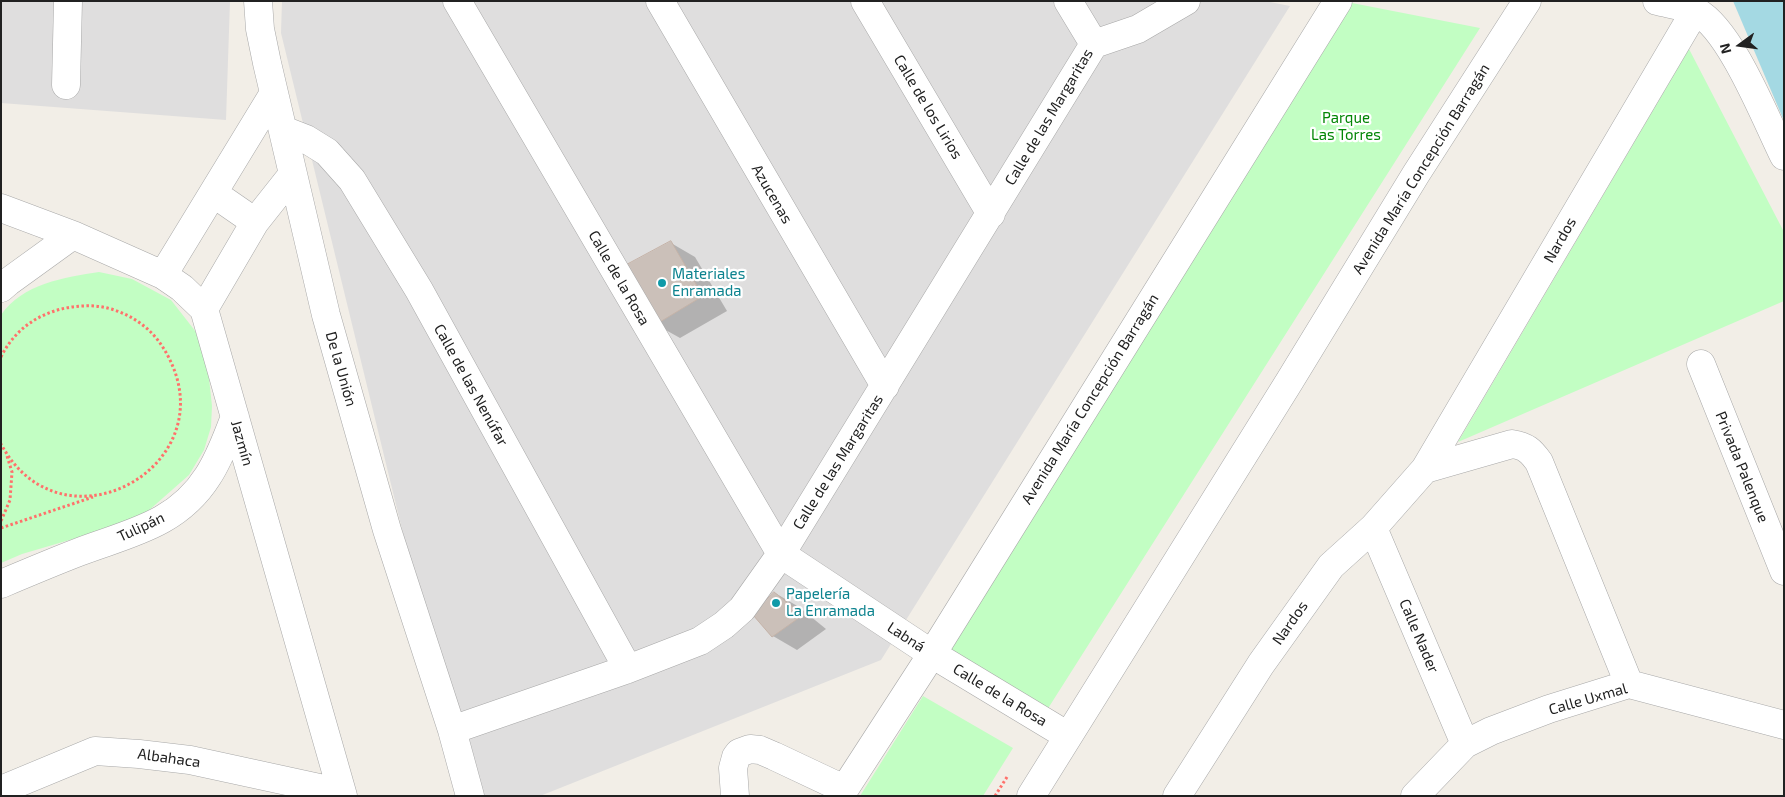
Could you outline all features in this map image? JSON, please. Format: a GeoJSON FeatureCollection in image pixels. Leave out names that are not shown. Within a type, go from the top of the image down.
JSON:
{"type":"FeatureCollection","features":[{"type":"Feature","properties":{"kind":"street"},"geometry":{"type":"LineString","coordinates":[[66,86],[68,1]]}},
{"type":"Feature","properties":{"kind":"street","name":"De la Unión"},"geometry":{"type":"LineString","coordinates":[[258,1],[260,29],[326,315],[387,530],[452,730],[470,796]]}},
{"type":"Feature","properties":{"kind":"street","name":"Calle de la Rosa"},"geometry":{"type":"LineString","coordinates":[[457,1],[781,554]]}},
{"type":"Feature","properties":{"kind":"street","name":"Azucenas"},"geometry":{"type":"LineString","coordinates":[[660,1],[885,386]]}},
{"type":"Feature","properties":{"kind":"street","name":"Calle de los Lirios"},"geometry":{"type":"LineString","coordinates":[[865,1],[990,214]]}},
{"type":"Feature","properties":{"kind":"street"},"geometry":{"type":"LineString","coordinates":[[1068,1],[1094,44]]}},
{"type":"Feature","properties":{"kind":"street","name":"Calle de las Margaritas"},"geometry":{"type":"LineString","coordinates":[[452,730],[628,669],[700,641],[724,625],[742,609],[781,554],[1094,44],[1138,28],[1186,1]]}},
{"type":"Feature","properties":{"kind":"street","name":"Avenida María Concepción Barragán"},"geometry":{"type":"LineString","coordinates":[[842,793],[932,654],[1338,1]]}},
{"type":"Feature","properties":{"kind":"street","name":"Avenida María Concepción Barragán"},"geometry":{"type":"LineString","coordinates":[[1031,796],[1416,174],[1527,1]]}},
{"type":"Feature","properties":{"kind":"street"},"geometry":{"type":"LineString","coordinates":[[1658,1],[1695,11],[1712,25],[1733,52],[1784,156]]}},
{"type":"Feature","properties":{"kind":"street","name":"Nardos"},"geometry":{"type":"LineString","coordinates":[[1176,796],[1261,664],[1312,590],[1331,566],[1373,528],[1425,470],[1695,11]]}},
{"type":"Feature","properties":{"kind":"street"},"geometry":{"type":"LineString","coordinates":[[163,276],[274,93]]}},
{"type":"Feature","properties":{"kind":"street","name":"Calle de las Nenúfar"},"geometry":{"type":"LineString","coordinates":[[283,130],[306,139],[326,152],[352,180],[419,290],[628,669]]}},
{"type":"Feature","properties":{"kind":"street"},"geometry":{"type":"LineString","coordinates":[[1,208],[73,235],[163,276],[182,288],[204,309],[255,222],[292,174]]}},
{"type":"Feature","properties":{"kind":"street"},"geometry":{"type":"LineString","coordinates":[[213,193],[255,222]]}},
{"type":"Feature","properties":{"kind":"street"},"geometry":{"type":"LineString","coordinates":[[1,288],[73,235]]}},
{"type":"Feature","properties":{"kind":"street","name":"Jazmín"},"geometry":{"type":"LineString","coordinates":[[204,309],[343,794]]}},
{"type":"Feature","properties":{"kind":"street","name":"Privada Palenque"},"geometry":{"type":"LineString","coordinates":[[1701,364],[1784,571]]}},
{"type":"Feature","properties":{"kind":"street","name":"Tulipán"},"geometry":{"type":"LineString","coordinates":[[1,584],[80,552],[147,528],[165,518],[190,499],[208,476],[222,450],[235,417]]}},
{"type":"Feature","properties":{"kind":"street"},"geometry":{"type":"LineString","coordinates":[[1425,470],[1512,444],[1526,447],[1533,453],[1539,462],[1629,684]]}},
{"type":"Feature","properties":{"kind":"street","name":"Calle Nader"},"geometry":{"type":"LineString","coordinates":[[1373,528],[1465,744]]}},
{"type":"Feature","properties":{"kind":"street","name":"Labná"},"geometry":{"type":"LineString","coordinates":[[781,554],[932,654]]}},
{"type":"Feature","properties":{"kind":"street","name":"Calle de la Rosa"},"geometry":{"type":"LineString","coordinates":[[932,654],[1068,736]]}},
{"type":"Feature","properties":{"kind":"street","name":"Calle Uxmal"},"geometry":{"type":"LineString","coordinates":[[1415,796],[1465,744],[1492,731],[1549,710],[1629,684],[1784,725]]}},
{"type":"Feature","properties":{"kind":"street"},"geometry":{"type":"LineString","coordinates":[[735,796],[733,768],[736,757],[750,749],[760,750],[774,756],[842,793]]}},
{"type":"Feature","properties":{"kind":"street","name":"Albahaca"},"geometry":{"type":"LineString","coordinates":[[12,790],[95,751],[190,760],[343,794]]}},
{"type":"Feature","properties":{"kind":"path"},"geometry":{"type":"LineString","coordinates":[[1,357],[10,343],[29,324],[46,314],[70,306],[90,306],[114,310],[136,320],[156,337],[168,354],[177,377],[180,395],[176,429],[160,460],[149,472],[118,490],[1,528]]}},
{"type":"Feature","properties":{"kind":"path"},"geometry":{"type":"LineString","coordinates":[[1,446],[24,474],[45,487],[72,495],[98,495]]}},
{"type":"Feature","properties":{"kind":"path"},"geometry":{"type":"LineString","coordinates":[[1,521],[10,500],[12,472],[6,454]]}},
{"type":"Feature","properties":{"kind":"path"},"geometry":{"type":"LineString","coordinates":[[995,796],[1009,774]]}},
{"type":"Feature","properties":{"kind":"shaded area"},"geometry":{"type":"Polygon","coordinates":[[[1,1],[230,1],[226,120],[1,103],[1,1]]]}},
{"type":"Feature","properties":{"kind":"shaded area"},"geometry":{"type":"Polygon","coordinates":[[[282,1],[1265,1],[1290,6],[881,660],[540,796],[467,796],[281,33],[282,1]]]}},
{"type":"Feature","properties":{"kind":"green space","name":"Parque Las Torres"},"geometry":{"type":"Polygon","coordinates":[[[1352,3],[1480,28],[1047,710],[945,646],[1352,3]]]}},
{"type":"Feature","properties":{"kind":"green space"},"geometry":{"type":"Polygon","coordinates":[[[1689,49],[1784,232],[1784,301],[1458,442],[1689,49]]]}},
{"type":"Feature","properties":{"kind":"green space"},"geometry":{"type":"Polygon","coordinates":[[[99,272],[132,279],[171,300],[196,332],[208,369],[212,406],[211,427],[204,450],[189,475],[147,512],[107,529],[22,554],[1,563],[1,315],[10,304],[32,289],[72,276],[99,272]]]}},
{"type":"Feature","properties":{"kind":"green space"},"geometry":{"type":"Polygon","coordinates":[[[923,696],[1013,748],[983,796],[860,796],[923,696]]]}},
{"type":"Feature","properties":{"kind":"water"},"geometry":{"type":"Polygon","coordinates":[[[1733,1],[1784,1],[1784,121],[1733,1]]]}},
{"type":"Feature","properties":{"kind":"building","name":"Materiales Enramada"},"geometry":{"type":"Polygon","coordinates":[[[671,241],[703,296],[655,325],[619,269],[671,241]]]}},
{"type":"Feature","properties":{"kind":"building","name":"Papelería La Enramada"},"geometry":{"type":"Polygon","coordinates":[[[774,592],[803,615],[772,637],[753,615],[774,592]]]}},
{"type":"Feature","properties":{"kind":"place","name":"Materiales Enramada"},"geometry":{"type":"Point","coordinates":[662,283]}},
{"type":"Feature","properties":{"kind":"place","name":"Papelería La Enramada"},"geometry":{"type":"Point","coordinates":[776,603]}}]}
